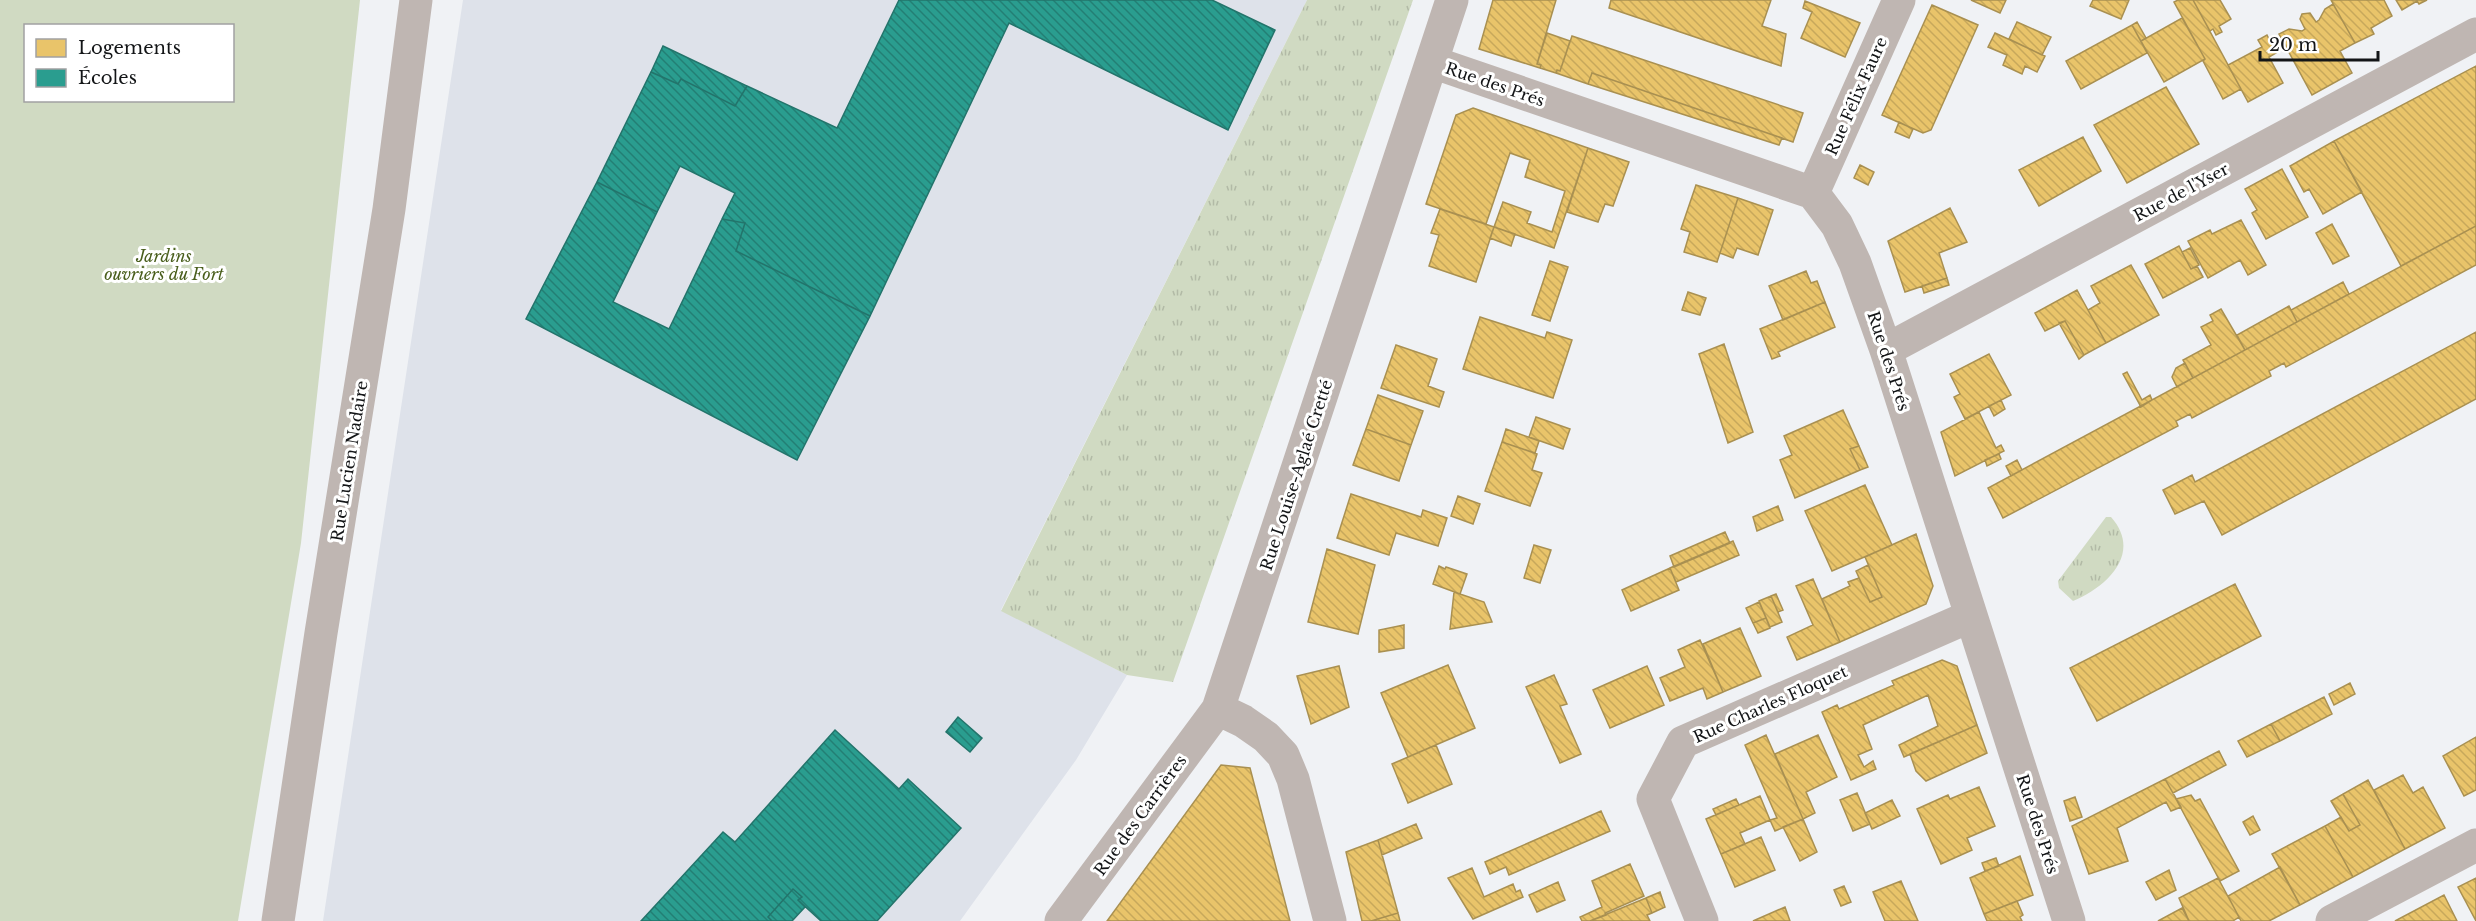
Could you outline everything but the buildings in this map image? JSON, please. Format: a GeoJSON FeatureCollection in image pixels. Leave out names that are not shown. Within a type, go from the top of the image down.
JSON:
{"type":"FeatureCollection","features":[{"type":"Feature","properties":{"kind":"street","name":"Rue Lucien Nadaire"},"geometry":{"type":"LineString","coordinates":[[278,921],[322,622],[389,209],[416,0]]}},
{"type":"Feature","properties":{"kind":"street","name":"Rue Louise-Aglaé Cretté"},"geometry":{"type":"LineString","coordinates":[[1218,709],[1452,0]]}},
{"type":"Feature","properties":{"kind":"street","name":"Rue Félix Faure"},"geometry":{"type":"LineString","coordinates":[[1813,193],[1899,0]]}},
{"type":"Feature","properties":{"kind":"street","name":"Rue de l'Yser"},"geometry":{"type":"LineString","coordinates":[[1886,350],[2476,34]]}},
{"type":"Feature","properties":{"kind":"street","name":"Rue des Prés"},"geometry":{"type":"LineString","coordinates":[[1432,62],[1813,193],[1837,225],[1855,262],[1886,350],[2069,921]]}},
{"type":"Feature","properties":{"kind":"street","name":"Rue Charles Floquet"},"geometry":{"type":"LineString","coordinates":[[1702,921],[1653,799],[1683,742],[1971,616]]}},
{"type":"Feature","properties":{"kind":"street","name":"Rue des Carrières"},"geometry":{"type":"LineString","coordinates":[[1062,921],[1218,709]]}},
{"type":"Feature","properties":{"kind":"street"},"geometry":{"type":"LineString","coordinates":[[1218,709],[1243,721],[1266,737],[1282,755],[1293,779],[1330,921]]}},
{"type":"Feature","properties":{"kind":"street"},"geometry":{"type":"LineString","coordinates":[[2332,921],[2476,845]]}},
{"type":"Feature","properties":{"kind":"shaded area"},"geometry":{"type":"Polygon","coordinates":[[[463,0],[1307,0],[1001,610],[1127,675],[1076,760],[960,921],[323,921],[463,0]]]}},
{"type":"Feature","properties":{"kind":"green space","name":"Jardins ouvriers du Fort"},"geometry":{"type":"Polygon","coordinates":[[[0,0],[360,0],[301,543],[238,921],[0,921],[0,0]]]}},
{"type":"Feature","properties":{"kind":"green space"},"geometry":{"type":"Polygon","coordinates":[[[1307,0],[1413,0],[1173,682],[1127,675],[1001,611],[1307,0]]]}},
{"type":"Feature","properties":{"kind":"green space"},"geometry":{"type":"Polygon","coordinates":[[[2106,517],[2111,517],[2120,530],[2123,543],[2122,556],[2108,578],[2086,595],[2073,601],[2059,588],[2058,581],[2106,517]]]}}]}
